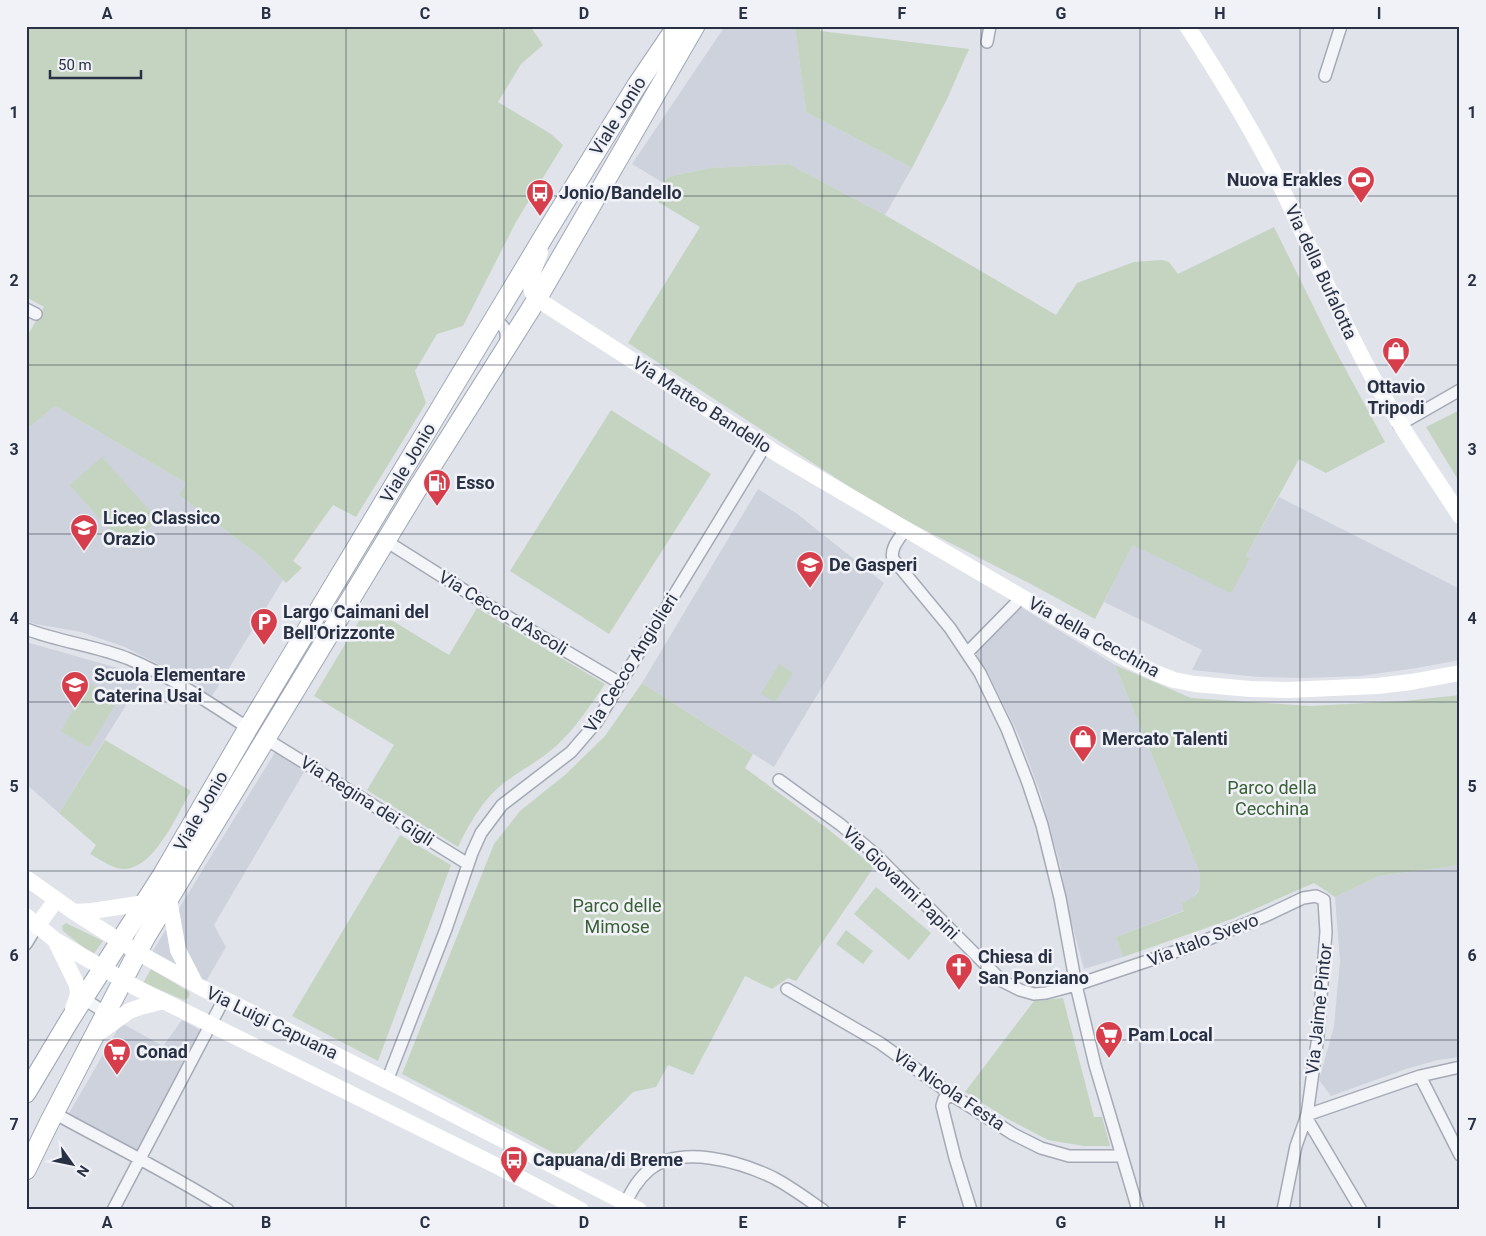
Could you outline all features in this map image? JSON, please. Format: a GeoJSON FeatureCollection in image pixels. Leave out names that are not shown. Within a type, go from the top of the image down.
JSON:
{"type":"FeatureCollection","features":[{"type":"Feature","properties":{"kind":"main road","name":"Viale Jonio"},"geometry":{"type":"LineString","coordinates":[[27,1091],[197,818],[248,728],[547,231],[637,85],[677,26]]}},
{"type":"Feature","properties":{"kind":"main road","name":"Viale Jonio"},"geometry":{"type":"LineString","coordinates":[[26,1170],[137,952],[386,542],[537,299],[695,26]]}},
{"type":"Feature","properties":{"kind":"main road"},"geometry":{"type":"LineString","coordinates":[[671,67],[703,26]]}},
{"type":"Feature","properties":{"kind":"street"},"geometry":{"type":"LineString","coordinates":[[987,42],[990,26]]}},
{"type":"Feature","properties":{"kind":"street","name":"Via della Bufalotta"},"geometry":{"type":"LineString","coordinates":[[1187,26],[1220,77],[1272,168],[1340,316],[1363,361],[1400,425],[1460,516]]}},
{"type":"Feature","properties":{"kind":"street"},"geometry":{"type":"LineString","coordinates":[[1325,76],[1341,26]]}},
{"type":"Feature","properties":{"kind":"street"},"geometry":{"type":"LineString","coordinates":[[537,299],[530,290],[530,282],[547,231]]}},
{"type":"Feature","properties":{"kind":"street","name":"Via Matteo Bandello"},"geometry":{"type":"LineString","coordinates":[[537,299],[765,446],[869,508]]}},
{"type":"Feature","properties":{"kind":"street"},"geometry":{"type":"LineString","coordinates":[[494,320],[503,325],[506,331],[507,338],[502,356]]}},
{"type":"Feature","properties":{"kind":"street"},"geometry":{"type":"LineString","coordinates":[[1400,425],[1460,390]]}},
{"type":"Feature","properties":{"kind":"street","name":"Via Cecco Angiolieri"},"geometry":{"type":"LineString","coordinates":[[387,1081],[481,833],[496,811],[581,742],[596,723],[765,446]]}},
{"type":"Feature","properties":{"kind":"street","name":"Via della Cecchina"},"geometry":{"type":"LineString","coordinates":[[869,508],[1142,667],[1180,682],[1250,689],[1308,690],[1411,682],[1460,674]]}},
{"type":"Feature","properties":{"kind":"street"},"geometry":{"type":"LineString","coordinates":[[905,530],[893,548],[893,559],[950,628],[982,678],[1002,717],[1032,793],[1060,898],[1076,985],[1095,1065],[1138,1210]]}},
{"type":"Feature","properties":{"kind":"street","name":"Via Cecco d'Ascoli"},"geometry":{"type":"LineString","coordinates":[[386,542],[481,601],[620,683]]}},
{"type":"Feature","properties":{"kind":"street"},"geometry":{"type":"LineString","coordinates":[[967,653],[1022,597]]}},
{"type":"Feature","properties":{"kind":"street"},"geometry":{"type":"LineString","coordinates":[[26,629],[57,640],[112,653],[137,662],[248,728]]}},
{"type":"Feature","properties":{"kind":"street","name":"Via Regina dei Gigli"},"geometry":{"type":"LineString","coordinates":[[266,739],[468,864]]}},
{"type":"Feature","properties":{"kind":"street","name":"Via Giovanni Papini"},"geometry":{"type":"LineString","coordinates":[[779,780],[875,854],[1002,981],[1020,990],[1034,994],[1046,993],[1076,985]]}},
{"type":"Feature","properties":{"kind":"street"},"geometry":{"type":"LineString","coordinates":[[26,878],[74,912],[137,952],[196,985]]}},
{"type":"Feature","properties":{"kind":"street","name":"Via Italo Svevo"},"geometry":{"type":"LineString","coordinates":[[1076,985],[1189,947],[1306,897],[1319,897],[1326,902]]}},
{"type":"Feature","properties":{"kind":"street"},"geometry":{"type":"LineString","coordinates":[[169,899],[178,950],[196,985]]}},
{"type":"Feature","properties":{"kind":"street"},"geometry":{"type":"LineString","coordinates":[[26,944],[32,921],[56,900]]}},
{"type":"Feature","properties":{"kind":"street","name":"Via Jaime Pintor"},"geometry":{"type":"LineString","coordinates":[[1283,1210],[1296,1146],[1306,1116],[1318,1036],[1326,932],[1326,902]]}},
{"type":"Feature","properties":{"kind":"street"},"geometry":{"type":"LineString","coordinates":[[74,912],[145,903]]}},
{"type":"Feature","properties":{"kind":"street"},"geometry":{"type":"LineString","coordinates":[[32,921],[55,940],[102,969],[181,1009]]}},
{"type":"Feature","properties":{"kind":"street"},"geometry":{"type":"LineString","coordinates":[[55,940],[78,988],[78,995],[69,1022]]}},
{"type":"Feature","properties":{"kind":"street","name":"Via Luigi Capuana"},"geometry":{"type":"LineString","coordinates":[[581,1210],[495,1165],[181,1009],[192,1000],[196,985],[387,1081],[629,1207]]}},
{"type":"Feature","properties":{"kind":"street","name":"Via Nicola Festa"},"geometry":{"type":"LineString","coordinates":[[787,989],[880,1043],[952,1095],[1013,1134],[1041,1148],[1069,1156],[1122,1156]]}},
{"type":"Feature","properties":{"kind":"street"},"geometry":{"type":"LineString","coordinates":[[84,999],[106,1013]]}},
{"type":"Feature","properties":{"kind":"street"},"geometry":{"type":"LineString","coordinates":[[113,1210],[224,999]]}},
{"type":"Feature","properties":{"kind":"street"},"geometry":{"type":"LineString","coordinates":[[94,1036],[129,1011],[164,1001]]}},
{"type":"Feature","properties":{"kind":"street"},"geometry":{"type":"LineString","coordinates":[[1361,1210],[1306,1116],[1420,1076],[1460,1067]]}},
{"type":"Feature","properties":{"kind":"street"},"geometry":{"type":"LineString","coordinates":[[1420,1076],[1460,1156]]}},
{"type":"Feature","properties":{"kind":"street"},"geometry":{"type":"LineString","coordinates":[[952,1095],[944,1099],[942,1106],[971,1210]]}},
{"type":"Feature","properties":{"kind":"street"},"geometry":{"type":"LineString","coordinates":[[54,1113],[139,1158],[228,1210]]}},
{"type":"Feature","properties":{"kind":"street"},"geometry":{"type":"LineString","coordinates":[[629,1207],[635,1184],[654,1167],[672,1159],[696,1156],[730,1163],[766,1174],[822,1210]]}},
{"type":"Feature","properties":{"kind":"shaded area"},"geometry":{"type":"Polygon","coordinates":[[[725,26],[795,26],[806,112],[912,168],[885,215],[789,164],[711,168],[667,177],[662,182],[632,164],[725,26]]]}},
{"type":"Feature","properties":{"kind":"shaded area"},"geometry":{"type":"Polygon","coordinates":[[[55,406],[186,483],[179,495],[261,557],[283,580],[212,696],[202,691],[200,686],[125,647],[81,632],[26,621],[26,430],[55,406]]]}},
{"type":"Feature","properties":{"kind":"shaded area"},"geometry":{"type":"Polygon","coordinates":[[[758,489],[796,513],[884,583],[774,767],[642,683],[758,489]]]}},
{"type":"Feature","properties":{"kind":"shaded area"},"geometry":{"type":"Polygon","coordinates":[[[1279,497],[1460,589],[1460,660],[1360,676],[1259,677],[1192,670],[1202,650],[1104,602],[1133,545],[1250,558],[1246,556],[1279,497]]]}},
{"type":"Feature","properties":{"kind":"shaded area"},"geometry":{"type":"Polygon","coordinates":[[[1021,607],[1115,665],[1199,871],[1201,886],[1185,910],[1116,937],[1123,957],[1084,969],[1068,909],[1061,868],[1040,792],[1019,736],[988,673],[975,652],[1021,607]]]}},
{"type":"Feature","properties":{"kind":"shaded area","name":"Scuola Elementare Caterina Usai"},"geometry":{"type":"Polygon","coordinates":[[[26,642],[132,672],[143,678],[59,813],[26,784],[26,642]]]}},
{"type":"Feature","properties":{"kind":"shaded area"},"geometry":{"type":"Polygon","coordinates":[[[277,749],[307,767],[214,925],[226,947],[204,985],[151,954],[277,749]]]}},
{"type":"Feature","properties":{"kind":"shaded area"},"geometry":{"type":"Polygon","coordinates":[[[1460,865],[1460,1057],[1438,1060],[1406,1069],[1331,1096],[1319,1080],[1334,1026],[1340,961],[1335,897],[1379,876],[1460,865]]]}},
{"type":"Feature","properties":{"kind":"shaded area"},"geometry":{"type":"Polygon","coordinates":[[[182,1020],[200,1030],[138,1154],[68,1115],[119,1027],[123,1024],[163,1046],[182,1020]]]}},
{"type":"Feature","properties":{"kind":"green space"},"geometry":{"type":"Polygon","coordinates":[[[26,26],[530,26],[543,45],[521,64],[498,102],[551,134],[563,145],[516,222],[463,326],[437,334],[415,371],[426,403],[356,517],[333,505],[293,561],[302,568],[286,583],[261,557],[179,495],[186,483],[55,406],[26,430],[26,338],[44,307],[26,297],[26,26]]]}},
{"type":"Feature","properties":{"kind":"green space"},"geometry":{"type":"Polygon","coordinates":[[[795,26],[820,26],[820,31],[969,49],[947,99],[912,168],[806,112],[795,26]]]}},
{"type":"Feature","properties":{"kind":"green space"},"geometry":{"type":"Polygon","coordinates":[[[789,164],[885,215],[1056,315],[1077,283],[1134,262],[1162,260],[1169,262],[1178,274],[1274,227],[1333,346],[1385,442],[1326,473],[1299,459],[1246,556],[1250,558],[1231,593],[1133,545],[1095,619],[901,518],[856,491],[628,343],[700,227],[653,199],[667,177],[711,168],[789,164]]]}},
{"type":"Feature","properties":{"kind":"green space"},"geometry":{"type":"Polygon","coordinates":[[[611,410],[711,474],[609,634],[510,571],[611,410]]]}},
{"type":"Feature","properties":{"kind":"green space"},"geometry":{"type":"Polygon","coordinates":[[[1460,410],[1460,483],[1426,427],[1460,410]]]}},
{"type":"Feature","properties":{"kind":"green space"},"geometry":{"type":"Polygon","coordinates":[[[102,457],[158,520],[126,549],[70,485],[102,457]]]}},
{"type":"Feature","properties":{"kind":"green space"},"geometry":{"type":"Polygon","coordinates":[[[368,606],[449,655],[477,608],[605,684],[582,717],[562,740],[499,787],[486,800],[466,830],[458,847],[367,790],[394,745],[314,696],[368,606]]]}},
{"type":"Feature","properties":{"kind":"green space"},"geometry":{"type":"Polygon","coordinates":[[[779,664],[793,673],[775,702],[761,694],[779,664]]]}},
{"type":"Feature","properties":{"kind":"green space","name":"Parco della Cecchina"},"geometry":{"type":"Polygon","coordinates":[[[1115,665],[1191,698],[1310,706],[1405,701],[1460,695],[1460,839],[1457,840],[1460,865],[1379,876],[1335,897],[1314,883],[1232,919],[1123,957],[1116,937],[1184,911],[1182,903],[1196,894],[1200,883],[1199,871],[1115,665]]]}},
{"type":"Feature","properties":{"kind":"green space"},"geometry":{"type":"Polygon","coordinates":[[[89,683],[118,700],[89,748],[61,731],[89,683]]]}},
{"type":"Feature","properties":{"kind":"green space","name":"Parco delle Mimose"},"geometry":{"type":"Polygon","coordinates":[[[642,683],[753,754],[745,768],[828,829],[874,867],[796,981],[788,978],[772,989],[745,976],[693,1075],[668,1065],[656,1087],[633,1092],[567,1160],[402,1074],[494,844],[520,811],[565,775],[605,736],[642,683]]]}},
{"type":"Feature","properties":{"kind":"green space"},"geometry":{"type":"Polygon","coordinates":[[[105,740],[191,791],[154,851],[144,861],[134,867],[118,868],[90,854],[96,845],[59,813],[105,740]]]}},
{"type":"Feature","properties":{"kind":"green space"},"geometry":{"type":"Polygon","coordinates":[[[400,835],[451,865],[378,1061],[292,1016],[400,835]]]}},
{"type":"Feature","properties":{"kind":"green space"},"geometry":{"type":"Polygon","coordinates":[[[876,887],[931,933],[909,960],[854,914],[876,887]]]}},
{"type":"Feature","properties":{"kind":"green space"},"geometry":{"type":"Polygon","coordinates":[[[66,923],[103,941],[93,955],[63,931],[62,926],[66,923]]]}},
{"type":"Feature","properties":{"kind":"green space"},"geometry":{"type":"Polygon","coordinates":[[[846,930],[873,951],[863,964],[836,944],[846,930]]]}},
{"type":"Feature","properties":{"kind":"green space"},"geometry":{"type":"Polygon","coordinates":[[[151,969],[188,991],[190,994],[188,998],[184,1000],[143,983],[151,969]]]}},
{"type":"Feature","properties":{"kind":"green space"},"geometry":{"type":"Polygon","coordinates":[[[1063,998],[1094,1117],[1102,1117],[1110,1146],[1084,1146],[1048,1140],[1006,1118],[965,1092],[1034,1001],[1063,998]]]}},
{"type":"Feature","properties":{"kind":"place","name":"Nuova Erakles"},"geometry":{"type":"Point","coordinates":[1361,204]}},
{"type":"Feature","properties":{"kind":"place","name":"Jonio/Bandello"},"geometry":{"type":"Point","coordinates":[540,217]}},
{"type":"Feature","properties":{"kind":"place","name":"Ottavio Tripodi"},"geometry":{"type":"Point","coordinates":[1396,375]}},
{"type":"Feature","properties":{"kind":"place","name":"Esso"},"geometry":{"type":"Point","coordinates":[437,507]}},
{"type":"Feature","properties":{"kind":"place","name":"Liceo Classico Orazio"},"geometry":{"type":"Point","coordinates":[84,552]}},
{"type":"Feature","properties":{"kind":"place","name":"De Gasperi"},"geometry":{"type":"Point","coordinates":[810,589]}},
{"type":"Feature","properties":{"kind":"place","name":"Largo Caimani del Bell'Orizzonte"},"geometry":{"type":"Point","coordinates":[264,646]}},
{"type":"Feature","properties":{"kind":"place","name":"Scuola Elementare Caterina Usai"},"geometry":{"type":"Point","coordinates":[75,709]}},
{"type":"Feature","properties":{"kind":"place","name":"Mercato Talenti"},"geometry":{"type":"Point","coordinates":[1083,763]}},
{"type":"Feature","properties":{"kind":"place","name":"Chiesa di San Ponziano"},"geometry":{"type":"Point","coordinates":[959,991]}},
{"type":"Feature","properties":{"kind":"place","name":"Pam Local"},"geometry":{"type":"Point","coordinates":[1109,1059]}},
{"type":"Feature","properties":{"kind":"place","name":"Conad"},"geometry":{"type":"Point","coordinates":[117,1076]}},
{"type":"Feature","properties":{"kind":"place","name":"Capuana/di Breme"},"geometry":{"type":"Point","coordinates":[514,1184]}}]}
